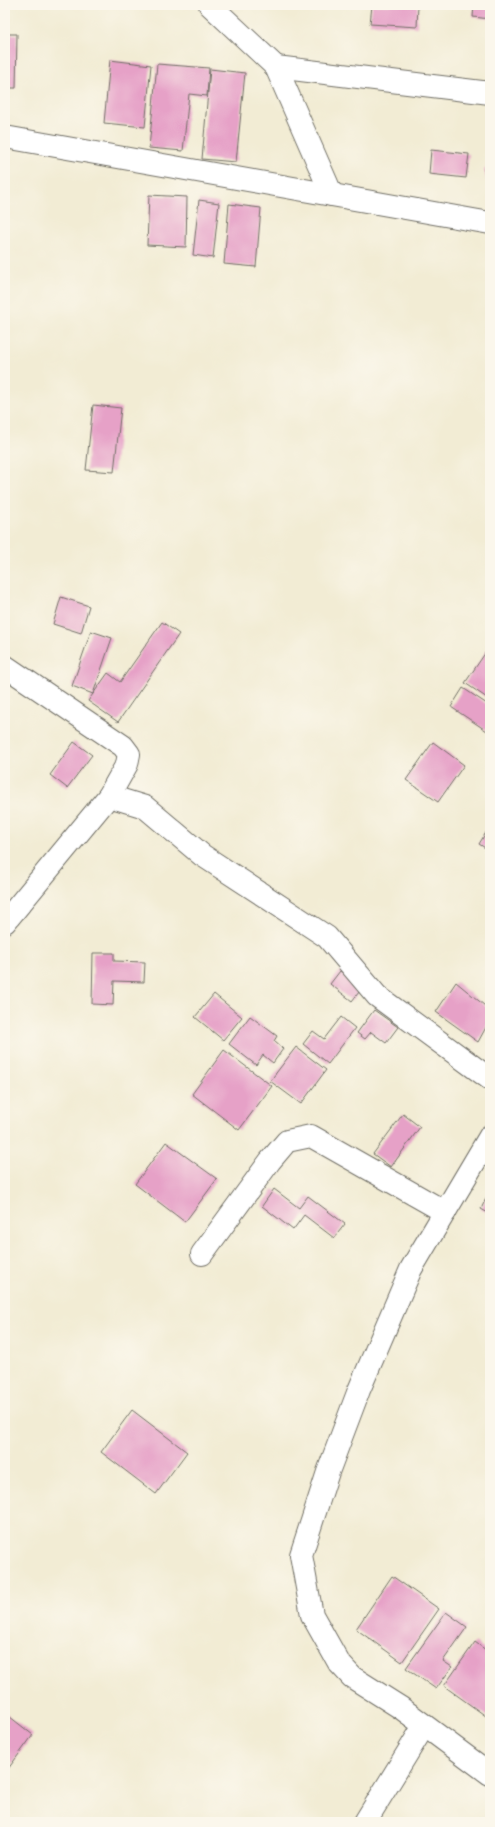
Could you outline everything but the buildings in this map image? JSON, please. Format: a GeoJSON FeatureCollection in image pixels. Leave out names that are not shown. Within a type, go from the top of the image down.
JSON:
{"type":"FeatureCollection","features":[{"type":"Feature","properties":{"kind":"street"},"geometry":{"type":"LineString","coordinates":[[210,5],[276,67],[332,195]]}},
{"type":"Feature","properties":{"kind":"street"},"geometry":{"type":"LineString","coordinates":[[276,67],[490,94]]}},
{"type":"Feature","properties":{"kind":"street"},"geometry":{"type":"LineString","coordinates":[[5,137],[490,223]]}},
{"type":"Feature","properties":{"kind":"street"},"geometry":{"type":"LineString","coordinates":[[5,666],[123,746],[129,754],[127,764],[109,796],[5,922]]}},
{"type":"Feature","properties":{"kind":"street"},"geometry":{"type":"LineString","coordinates":[[109,796],[145,807],[202,855],[327,937],[377,996],[490,1079]]}},
{"type":"Feature","properties":{"kind":"street"},"geometry":{"type":"LineString","coordinates":[[202,1254],[270,1161],[287,1141],[311,1136],[445,1212]]}},
{"type":"Feature","properties":{"kind":"street"},"geometry":{"type":"LineString","coordinates":[[490,1136],[411,1269],[359,1390],[328,1472],[301,1555],[312,1615],[339,1664],[352,1677],[424,1726],[490,1774]]}},
{"type":"Feature","properties":{"kind":"street"},"geometry":{"type":"LineString","coordinates":[[365,1822],[424,1726]]}}]}
